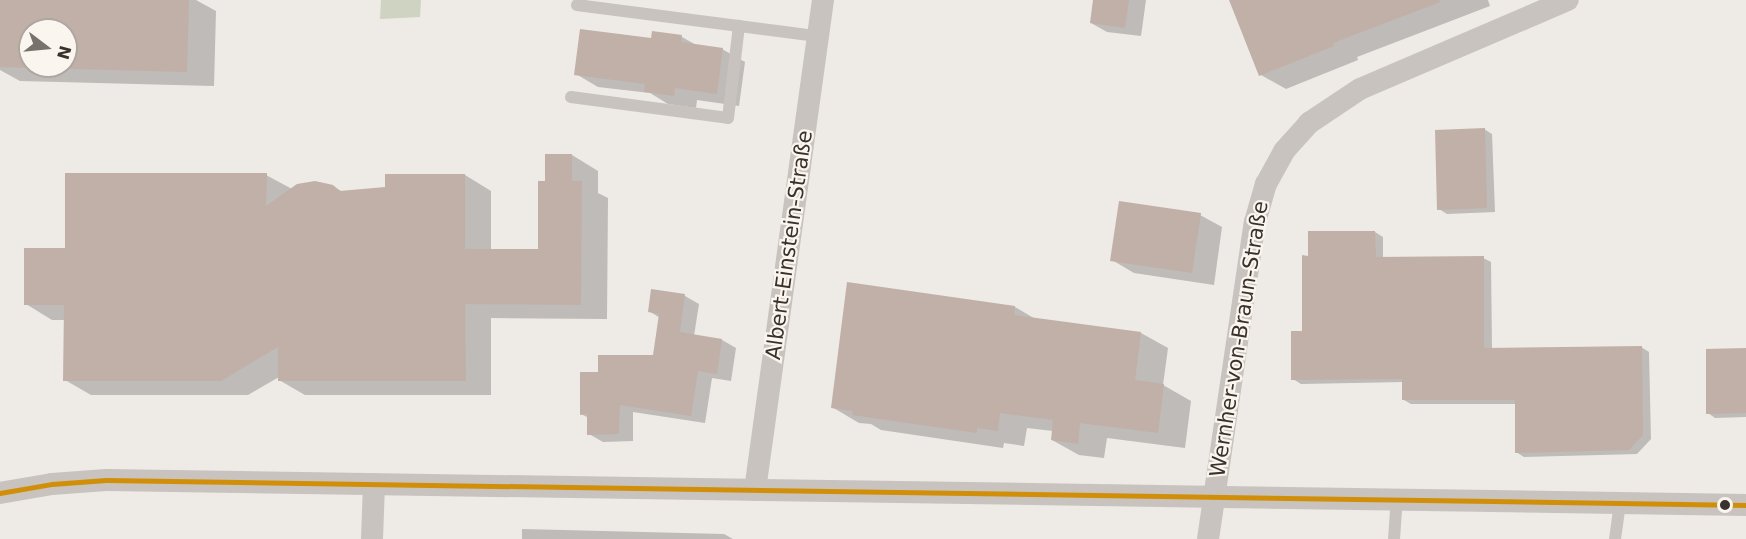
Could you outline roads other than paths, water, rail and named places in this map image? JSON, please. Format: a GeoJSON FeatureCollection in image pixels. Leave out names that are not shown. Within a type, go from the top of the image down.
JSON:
{"type":"FeatureCollection","features":[{"type":"Feature","properties":{"kind":"street","name":"Albert-Einstein-Straße"},"geometry":{"type":"LineString","coordinates":[[755,490],[822,0]]}},
{"type":"Feature","properties":{"kind":"street","name":"Wernher-von-Braun-Straße"},"geometry":{"type":"LineString","coordinates":[[1208,539],[1255,222],[1266,184],[1284,151],[1309,123],[1360,89],[1568,0]]}},
{"type":"Feature","properties":{"kind":"street"},"geometry":{"type":"LineString","coordinates":[[0,493],[52,484],[106,480],[1746,505]]}},
{"type":"Feature","properties":{"kind":"street"},"geometry":{"type":"LineString","coordinates":[[372,539],[374,484]]}},
{"type":"Feature","properties":{"kind":"lane"},"geometry":{"type":"LineString","coordinates":[[577,5],[818,36]]}},
{"type":"Feature","properties":{"kind":"lane"},"geometry":{"type":"LineString","coordinates":[[571,97],[728,118],[739,26]]}},
{"type":"Feature","properties":{"kind":"lane"},"geometry":{"type":"LineString","coordinates":[[1394,539],[1397,500]]}},
{"type":"Feature","properties":{"kind":"lane"},"geometry":{"type":"LineString","coordinates":[[1615,539],[1620,503]]}}]}
